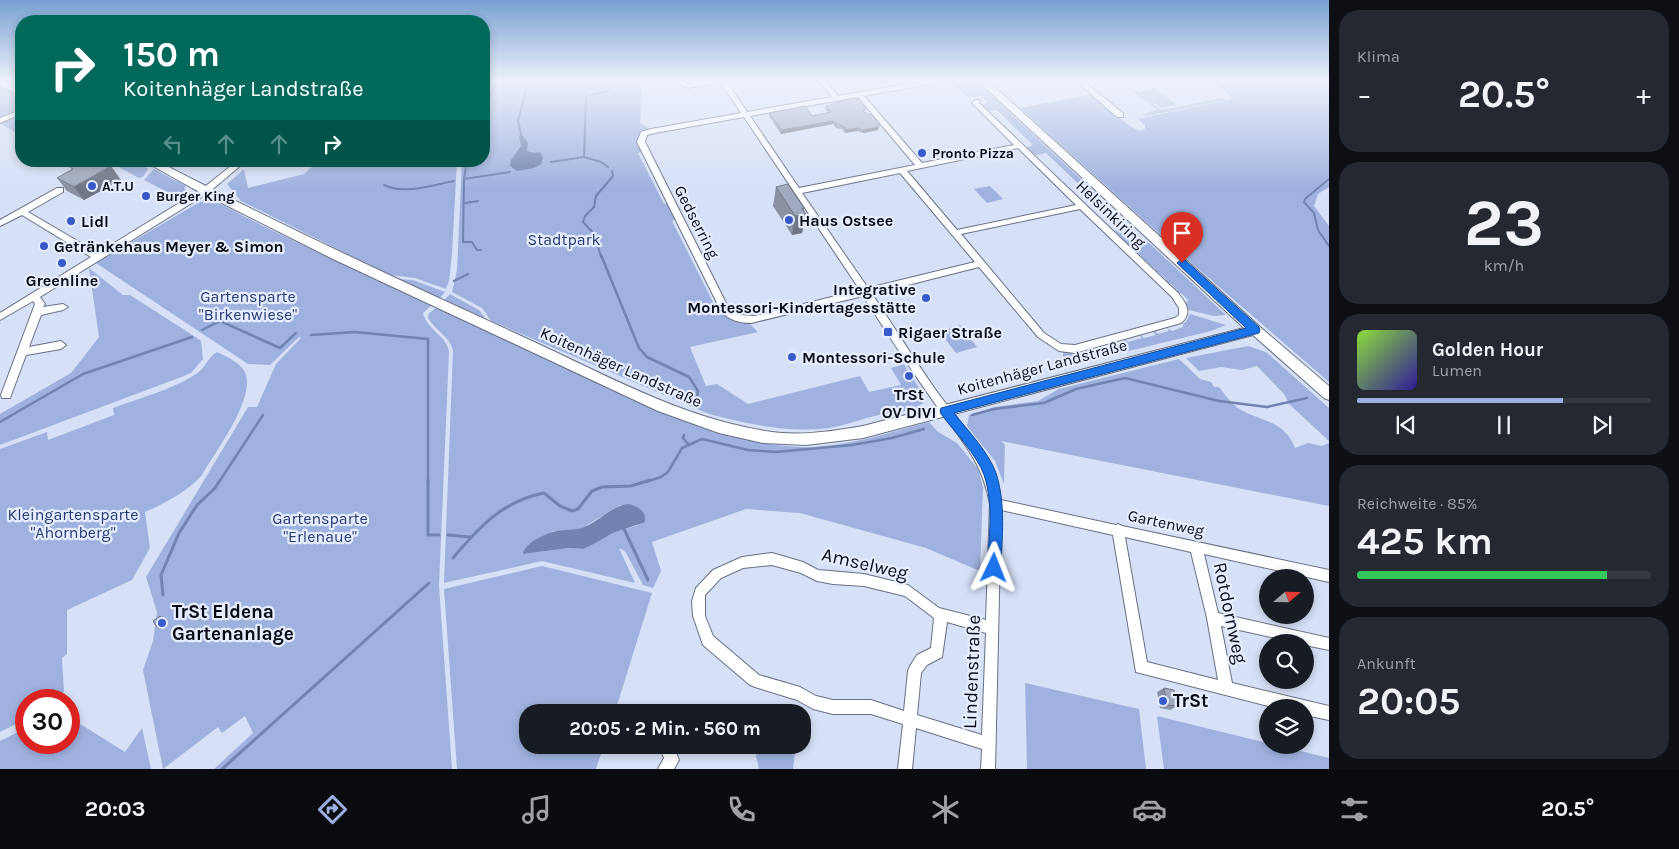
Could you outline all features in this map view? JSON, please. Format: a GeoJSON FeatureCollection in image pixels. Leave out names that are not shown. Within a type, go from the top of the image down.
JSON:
{"type":"FeatureCollection","features":[{"type":"Feature","properties":{"kind":"main road"},"geometry":{"type":"LineString","coordinates":[[1021,116],[1255,330],[1329,394]]}},
{"type":"Feature","properties":{"kind":"main road","name":"Koitenhäger Landstraße"},"geometry":{"type":"LineString","coordinates":[[160,167],[380,278],[652,402],[705,423],[748,434],[790,441],[827,439],[945,411],[1255,330]]}},
{"type":"Feature","properties":{"kind":"street"},"geometry":{"type":"LineString","coordinates":[[0,121],[12,116]]}},
{"type":"Feature","properties":{"kind":"street","name":"Gedserring"},"geometry":{"type":"LineString","coordinates":[[736,116],[654,131],[644,134],[641,139],[642,145],[726,313],[737,319],[751,320],[867,292]]}},
{"type":"Feature","properties":{"kind":"street"},"geometry":{"type":"LineString","coordinates":[[747,116],[945,411]]}},
{"type":"Feature","properties":{"kind":"street"},"geometry":{"type":"LineString","coordinates":[[878,116],[920,166]]}},
{"type":"Feature","properties":{"kind":"street","name":"Helsinkiring"},"geometry":{"type":"LineString","coordinates":[[981,264],[1040,335],[1059,347],[1075,349],[1178,321],[1182,318],[1184,311],[1182,304],[1175,296],[988,116]]}},
{"type":"Feature","properties":{"kind":"street"},"geometry":{"type":"LineString","coordinates":[[798,191],[1019,146]]}},
{"type":"Feature","properties":{"kind":"street"},"geometry":{"type":"LineString","coordinates":[[0,317],[205,191],[235,167]]}},
{"type":"Feature","properties":{"kind":"street"},"geometry":{"type":"LineString","coordinates":[[867,292],[981,264],[902,170]]}},
{"type":"Feature","properties":{"kind":"street"},"geometry":{"type":"LineString","coordinates":[[0,223],[60,190]]}},
{"type":"Feature","properties":{"kind":"street"},"geometry":{"type":"LineString","coordinates":[[955,234],[1081,206]]}},
{"type":"Feature","properties":{"kind":"street"},"geometry":{"type":"LineString","coordinates":[[22,212],[98,256]]}},
{"type":"Feature","properties":{"kind":"street"},"geometry":{"type":"LineString","coordinates":[[6,395],[40,304],[35,296]]}},
{"type":"Feature","properties":{"kind":"street"},"geometry":{"type":"LineString","coordinates":[[37,312],[63,306]]}},
{"type":"Feature","properties":{"kind":"street"},"geometry":{"type":"LineString","coordinates":[[22,352],[61,345]]}},
{"type":"Feature","properties":{"kind":"street","name":"Lindenstraße"},"geometry":{"type":"LineString","coordinates":[[945,411],[979,454],[990,473],[996,504],[988,769]]}},
{"type":"Feature","properties":{"kind":"street","name":"Gartenweg"},"geometry":{"type":"LineString","coordinates":[[996,504],[1329,576]]}},
{"type":"Feature","properties":{"kind":"street"},"geometry":{"type":"LineString","coordinates":[[1118,530],[1141,667],[1269,699]]}},
{"type":"Feature","properties":{"kind":"street","name":"Rotdornweg"},"geometry":{"type":"LineString","coordinates":[[1196,546],[1214,618],[1226,688]]}},
{"type":"Feature","properties":{"kind":"street","name":"Amselweg"},"geometry":{"type":"LineString","coordinates":[[989,744],[872,707],[833,706],[813,702],[800,694],[755,680],[708,640],[699,616],[698,601],[700,592],[717,574],[731,566],[772,559],[784,561],[817,575],[864,580],[908,591],[936,613],[992,628]]}},
{"type":"Feature","properties":{"kind":"street"},"geometry":{"type":"LineString","coordinates":[[905,769],[915,671],[922,660],[937,652],[941,615]]}},
{"type":"Feature","properties":{"kind":"street"},"geometry":{"type":"LineString","coordinates":[[1214,618],[1329,644]]}},
{"type":"Feature","properties":{"kind":"street"},"geometry":{"type":"LineString","coordinates":[[1314,710],[1329,713]]}},
{"type":"Feature","properties":{"kind":"street"},"geometry":{"type":"LineString","coordinates":[[665,769],[672,760],[670,754]]}},
{"type":"Feature","properties":{"kind":"green space"},"geometry":{"type":"Polygon","coordinates":[[[0,116],[8,116],[0,120],[0,116]]]}},
{"type":"Feature","properties":{"kind":"green space","name":"Stadtpark"},"geometry":{"type":"Polygon","coordinates":[[[490,116],[640,116],[640,123],[652,130],[643,132],[643,152],[638,153],[664,204],[668,203],[676,219],[672,221],[716,308],[720,307],[749,323],[758,332],[690,347],[706,386],[717,384],[748,404],[860,376],[869,392],[901,385],[891,368],[904,364],[924,396],[923,403],[913,409],[827,428],[805,430],[763,426],[709,414],[491,321],[482,308],[452,292],[457,270],[462,167],[490,167],[490,116]]]}},
{"type":"Feature","properties":{"kind":"green space"},"geometry":{"type":"Polygon","coordinates":[[[1003,116],[1013,116],[1100,197],[1108,210],[1133,234],[1149,243],[1226,315],[1214,316],[1189,310],[1185,302],[1189,301],[1181,293],[1175,293],[1178,291],[1170,283],[1164,282],[1167,280],[1158,272],[1154,273],[1153,271],[1156,270],[1146,261],[1142,262],[1141,260],[1144,259],[1136,251],[1132,252],[1131,250],[1134,249],[1125,241],[1120,240],[1123,239],[1115,231],[1125,228],[1046,153],[1033,156],[1025,148],[1033,145],[1003,116]]]}},
{"type":"Feature","properties":{"kind":"green space"},"geometry":{"type":"Polygon","coordinates":[[[1029,116],[1117,116],[1140,131],[1145,129],[1145,125],[1138,119],[1153,116],[1329,116],[1329,187],[1318,194],[1314,206],[1329,226],[1329,382],[1195,266],[1029,116]]]}},
{"type":"Feature","properties":{"kind":"green space"},"geometry":{"type":"Polygon","coordinates":[[[15,117],[15,132],[0,123],[15,117]]]}},
{"type":"Feature","properties":{"kind":"green space"},"geometry":{"type":"Polygon","coordinates":[[[118,167],[146,167],[148,169],[143,177],[139,178],[118,167]]]}},
{"type":"Feature","properties":{"kind":"green space"},"geometry":{"type":"Polygon","coordinates":[[[312,167],[457,167],[452,254],[449,281],[446,289],[415,278],[390,275],[241,201],[227,184],[244,169],[248,188],[304,174],[312,167]]]}},
{"type":"Feature","properties":{"kind":"green space"},"geometry":{"type":"Polygon","coordinates":[[[154,169],[186,186],[184,188],[187,191],[183,198],[179,198],[144,180],[154,169]]]}},
{"type":"Feature","properties":{"kind":"green space"},"geometry":{"type":"Polygon","coordinates":[[[990,186],[1003,199],[987,203],[974,189],[990,186]]]}},
{"type":"Feature","properties":{"kind":"green space"},"geometry":{"type":"Polygon","coordinates":[[[207,200],[215,201],[431,306],[423,313],[425,319],[447,345],[449,351],[439,586],[452,769],[214,769],[253,733],[245,716],[222,733],[218,727],[163,769],[143,670],[153,641],[157,612],[146,577],[248,407],[257,407],[276,364],[301,338],[299,337],[270,365],[248,364],[96,263],[198,203],[207,200]]]}},
{"type":"Feature","properties":{"kind":"green space"},"geometry":{"type":"Polygon","coordinates":[[[89,268],[123,295],[130,295],[201,341],[203,359],[191,373],[184,376],[0,445],[0,414],[71,373],[99,337],[89,268]]]}},
{"type":"Feature","properties":{"kind":"green space"},"geometry":{"type":"Polygon","coordinates":[[[398,279],[413,280],[445,292],[440,298],[398,279]]]}},
{"type":"Feature","properties":{"kind":"green space"},"geometry":{"type":"Polygon","coordinates":[[[450,294],[479,310],[486,319],[444,300],[450,294]]]}},
{"type":"Feature","properties":{"kind":"green space"},"geometry":{"type":"Polygon","coordinates":[[[436,308],[709,429],[748,440],[775,445],[816,447],[887,434],[929,422],[938,432],[957,443],[978,469],[983,487],[980,571],[926,548],[800,513],[746,509],[652,542],[661,571],[653,588],[643,585],[625,551],[619,548],[635,583],[542,561],[444,583],[453,350],[445,337],[428,318],[429,313],[436,308]],[[620,505],[584,527],[573,531],[554,531],[543,537],[524,554],[569,548],[583,549],[613,533],[638,525],[620,505]]]}},
{"type":"Feature","properties":{"kind":"green space"},"geometry":{"type":"Polygon","coordinates":[[[1190,314],[1226,325],[1211,331],[1063,367],[1063,352],[1065,350],[1079,351],[1082,355],[1098,350],[1095,347],[1097,346],[1101,350],[1126,343],[1123,339],[1128,342],[1142,338],[1139,335],[1144,338],[1156,335],[1153,332],[1155,331],[1158,334],[1169,331],[1167,328],[1172,331],[1183,327],[1190,314]]]}},
{"type":"Feature","properties":{"kind":"green space"},"geometry":{"type":"Polygon","coordinates":[[[960,325],[977,347],[956,353],[939,331],[960,325]]]}},
{"type":"Feature","properties":{"kind":"green space"},"geometry":{"type":"Polygon","coordinates":[[[1248,346],[1266,352],[1329,408],[1329,441],[1289,404],[1284,394],[1257,366],[1242,370],[1221,367],[1199,371],[1186,358],[1248,346]]]}},
{"type":"Feature","properties":{"kind":"green space","name":"Kleingartensparte \"Ahornberg\""},"geometry":{"type":"Polygon","coordinates":[[[217,352],[231,359],[243,369],[247,379],[246,392],[241,407],[225,438],[202,475],[190,487],[145,512],[150,548],[132,580],[67,610],[67,654],[62,658],[64,689],[15,689],[15,724],[0,732],[0,449],[47,432],[48,440],[114,415],[113,408],[186,380],[202,369],[217,352]]]}},
{"type":"Feature","properties":{"kind":"green space"},"geometry":{"type":"Polygon","coordinates":[[[1179,359],[1200,379],[1211,382],[1214,387],[1219,387],[1238,408],[1279,427],[1291,439],[1295,448],[1308,443],[1322,446],[1329,443],[1329,506],[1001,441],[1005,445],[1004,484],[995,461],[967,426],[969,415],[995,407],[1038,401],[1059,389],[1179,359]]]}},
{"type":"Feature","properties":{"kind":"green space"},"geometry":{"type":"Polygon","coordinates":[[[542,566],[652,593],[617,704],[519,704],[519,754],[601,754],[596,769],[457,769],[444,589],[542,566]]]}},
{"type":"Feature","properties":{"kind":"green space"},"geometry":{"type":"Polygon","coordinates":[[[1025,683],[1139,709],[1146,769],[1027,769],[1025,683]]]}},
{"type":"Feature","properties":{"kind":"green space"},"geometry":{"type":"Polygon","coordinates":[[[1157,716],[1259,741],[1259,754],[1313,754],[1329,758],[1329,769],[1164,769],[1157,716]]]}},
{"type":"Feature","properties":{"kind":"green space"},"geometry":{"type":"Polygon","coordinates":[[[80,724],[125,752],[142,728],[151,769],[0,769],[0,741],[15,734],[15,754],[80,754],[80,724]]]}},
{"type":"Feature","properties":{"kind":"green space"},"geometry":{"type":"Polygon","coordinates":[[[757,754],[795,754],[793,769],[759,769],[757,754]]]}},
{"type":"Feature","properties":{"kind":"shaded area"},"geometry":{"type":"Polygon","coordinates":[[[521,134],[528,143],[527,151],[540,152],[543,157],[541,164],[534,168],[517,171],[510,166],[511,160],[521,146],[519,136],[521,134]]]}},
{"type":"Feature","properties":{"kind":"shaded area"},"geometry":{"type":"Polygon","coordinates":[[[629,504],[641,510],[645,522],[613,533],[583,549],[569,548],[523,554],[527,546],[540,537],[557,531],[584,527],[617,507],[629,504]]]}},
{"type":"Feature","properties":{"kind":"building"},"geometry":{"type":"Polygon","coordinates":[[[771,116],[873,116],[880,124],[878,127],[863,130],[858,128],[846,130],[843,126],[833,121],[782,130],[771,116]]]}},
{"type":"Feature","properties":{"kind":"building"},"geometry":{"type":"Polygon","coordinates":[[[70,167],[109,167],[74,187],[57,178],[73,169],[70,167]]]}},
{"type":"Feature","properties":{"kind":"building"},"geometry":{"type":"Polygon","coordinates":[[[788,184],[806,214],[795,216],[776,187],[788,184]]]}},
{"type":"Feature","properties":{"kind":"building"},"geometry":{"type":"Polygon","coordinates":[[[160,616],[164,622],[156,626],[153,621],[160,616]]]}},
{"type":"Feature","properties":{"kind":"building"},"geometry":{"type":"Polygon","coordinates":[[[1164,688],[1174,690],[1177,706],[1167,705],[1164,688]]]}},
{"type":"Feature","properties":{"kind":"waterway"},"geometry":{"type":"LineString","coordinates":[[519,116],[518,120],[521,134]]}},
{"type":"Feature","properties":{"kind":"waterway"},"geometry":{"type":"LineString","coordinates":[[584,157],[585,116]]}},
{"type":"Feature","properties":{"kind":"waterway"},"geometry":{"type":"LineString","coordinates":[[551,162],[584,157]]}},
{"type":"Feature","properties":{"kind":"waterway"},"geometry":{"type":"LineString","coordinates":[[584,157],[601,162],[608,167]]}},
{"type":"Feature","properties":{"kind":"waterway"},"geometry":{"type":"LineString","coordinates":[[464,179],[466,167]]}},
{"type":"Feature","properties":{"kind":"waterway"},"geometry":{"type":"LineString","coordinates":[[596,236],[583,222],[585,216],[594,207],[596,196],[613,176],[612,171]]}},
{"type":"Feature","properties":{"kind":"waterway"},"geometry":{"type":"LineString","coordinates":[[464,179],[510,172]]}},
{"type":"Feature","properties":{"kind":"waterway"},"geometry":{"type":"LineString","coordinates":[[464,179],[463,242],[472,242],[477,250],[481,250]]}},
{"type":"Feature","properties":{"kind":"waterway"},"geometry":{"type":"LineString","coordinates":[[1329,179],[1305,199],[1304,202],[1314,213],[1318,230],[1329,246]]}},
{"type":"Feature","properties":{"kind":"waterway"},"geometry":{"type":"LineString","coordinates":[[384,185],[392,188],[409,189],[454,181]]}},
{"type":"Feature","properties":{"kind":"waterway"},"geometry":{"type":"LineString","coordinates":[[465,203],[478,201]]}},
{"type":"Feature","properties":{"kind":"waterway"},"geometry":{"type":"LineString","coordinates":[[597,242],[601,257]]}},
{"type":"Feature","properties":{"kind":"waterway"},"geometry":{"type":"LineString","coordinates":[[601,255],[639,348],[647,357],[689,377],[698,391],[697,397]]}},
{"type":"Feature","properties":{"kind":"waterway"},"geometry":{"type":"LineString","coordinates":[[454,281],[468,274]]}},
{"type":"Feature","properties":{"kind":"waterway"},"geometry":{"type":"LineString","coordinates":[[202,330],[220,321],[280,348],[296,333]]}},
{"type":"Feature","properties":{"kind":"waterway"},"geometry":{"type":"LineString","coordinates":[[311,335],[355,332],[428,339],[428,535],[439,535]]}},
{"type":"Feature","properties":{"kind":"waterway"},"geometry":{"type":"LineString","coordinates":[[0,422],[83,374],[192,337]]}},
{"type":"Feature","properties":{"kind":"waterway"},"geometry":{"type":"LineString","coordinates":[[972,415],[994,409],[1044,403],[1076,389],[1125,378],[1219,401],[1267,407],[1307,398]]}},
{"type":"Feature","properties":{"kind":"waterway"},"geometry":{"type":"LineString","coordinates":[[219,482],[263,415]]}},
{"type":"Feature","properties":{"kind":"waterway"},"geometry":{"type":"LineString","coordinates":[[689,445],[702,439],[748,450],[776,452],[852,445],[892,438],[924,429]]}},
{"type":"Feature","properties":{"kind":"waterway"},"geometry":{"type":"LineString","coordinates":[[684,435],[683,438],[689,445]]}},
{"type":"Feature","properties":{"kind":"waterway"},"geometry":{"type":"LineString","coordinates":[[646,482],[661,477],[668,472],[682,448],[689,445]]}},
{"type":"Feature","properties":{"kind":"waterway"},"geometry":{"type":"LineString","coordinates":[[163,595],[161,575],[179,533],[197,505],[215,488],[220,480]]}},
{"type":"Feature","properties":{"kind":"waterway"},"geometry":{"type":"LineString","coordinates":[[453,558],[482,526],[516,502],[544,493],[560,506],[572,511],[578,509],[592,491],[602,487],[631,486],[650,480]]}},
{"type":"Feature","properties":{"kind":"waterway"},"geometry":{"type":"LineString","coordinates":[[624,529],[648,580]]}},
{"type":"Feature","properties":{"kind":"waterway"},"geometry":{"type":"LineString","coordinates":[[448,535],[470,537]]}},
{"type":"Feature","properties":{"kind":"waterway"},"geometry":{"type":"LineString","coordinates":[[222,769],[429,583]]}},
{"type":"Feature","properties":{"kind":"place","name":"Pronto Pizza"},"geometry":{"type":"Point","coordinates":[922,153]}},
{"type":"Feature","properties":{"kind":"place","name":"A.T.U"},"geometry":{"type":"Point","coordinates":[92,186]}},
{"type":"Feature","properties":{"kind":"place","name":"Burger King"},"geometry":{"type":"Point","coordinates":[146,196]}},
{"type":"Feature","properties":{"kind":"place","name":"Haus Ostsee"},"geometry":{"type":"Point","coordinates":[789,220]}},
{"type":"Feature","properties":{"kind":"place","name":"Lidl"},"geometry":{"type":"Point","coordinates":[71,221]}},
{"type":"Feature","properties":{"kind":"place","name":"Getränkehaus Meyer & Simon"},"geometry":{"type":"Point","coordinates":[44,246]}},
{"type":"Feature","properties":{"kind":"place","name":"Greenline"},"geometry":{"type":"Point","coordinates":[62,263]}},
{"type":"Feature","properties":{"kind":"place","name":"Integrative Montessori-Kindertagesstätte"},"geometry":{"type":"Point","coordinates":[926,298]}},
{"type":"Feature","properties":{"kind":"place","name":"Rigaer Straße"},"geometry":{"type":"Point","coordinates":[888,332]}},
{"type":"Feature","properties":{"kind":"place","name":"Montessori-Schule"},"geometry":{"type":"Point","coordinates":[792,357]}},
{"type":"Feature","properties":{"kind":"place","name":"TrSt OV DIVI"},"geometry":{"type":"Point","coordinates":[909,376]}},
{"type":"Feature","properties":{"kind":"place","name":"TrSt Eldena Gartenanlage"},"geometry":{"type":"Point","coordinates":[162,623]}},
{"type":"Feature","properties":{"kind":"place","name":"TrSt"},"geometry":{"type":"Point","coordinates":[1163,701]}},
{"type":"Feature","properties":{"kind":"route"},"geometry":{"type":"LineString","coordinates":[[994,568],[996,504],[990,473],[979,454],[945,411],[1255,330],[1182,263]]}},
{"type":"Feature","properties":{"kind":"park label","name":"Gartensparte \"Birkenwiese\""},"geometry":{"type":"Point","coordinates":[248,305]}},
{"type":"Feature","properties":{"kind":"park label","name":"Gartensparte \"Erlenaue\""},"geometry":{"type":"Point","coordinates":[320,527]}}]}
